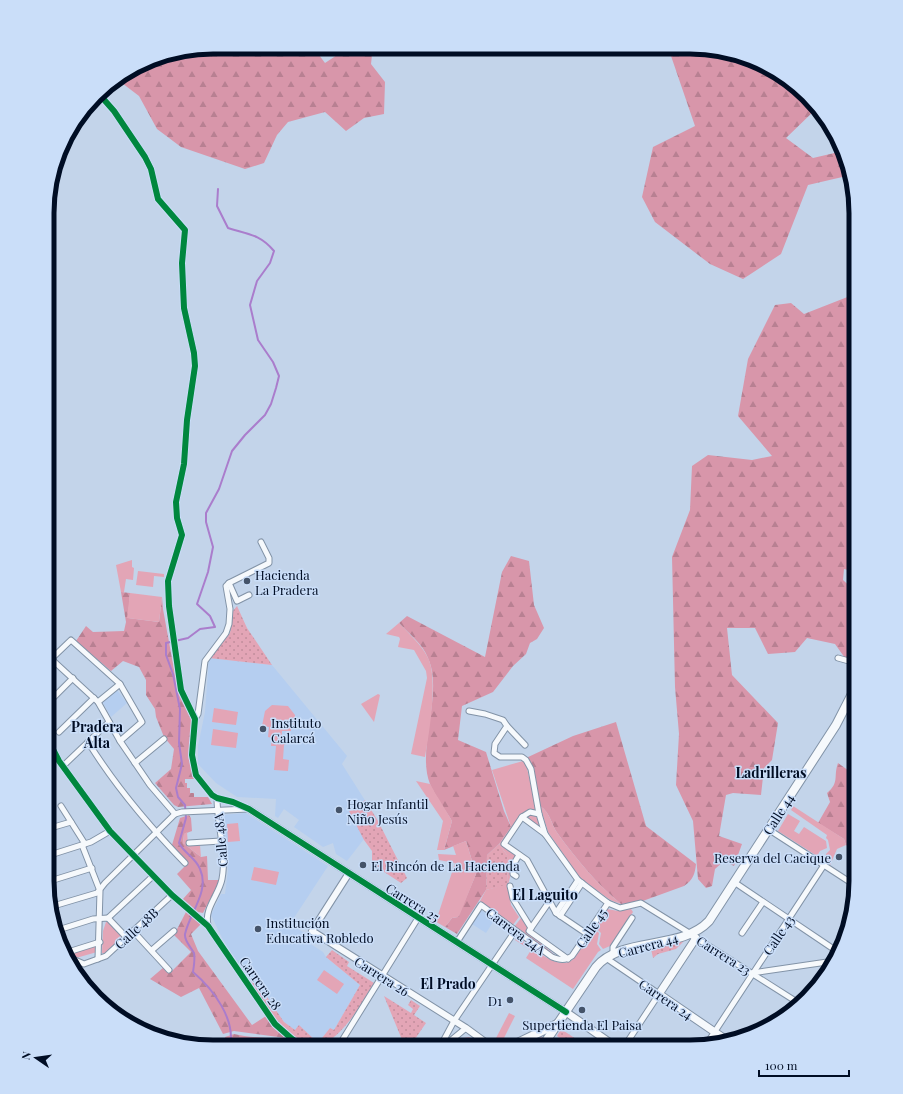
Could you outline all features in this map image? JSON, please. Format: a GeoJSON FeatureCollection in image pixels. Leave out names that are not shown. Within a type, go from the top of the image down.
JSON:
{"type":"FeatureCollection","features":[{"type":"Feature","properties":{"kind":"highway","name":"Calle 44"},"geometry":{"type":"LineString","coordinates":[[694,936],[709,921],[836,725],[849,700]]}},
{"type":"Feature","properties":{"kind":"highway","name":"Carrera 44"},"geometry":{"type":"LineString","coordinates":[[610,956],[694,936]]}},
{"type":"Feature","properties":{"kind":"highway","name":"Calle 45"},"geometry":{"type":"LineString","coordinates":[[547,1040],[596,967],[610,956]]}},
{"type":"Feature","properties":{"kind":"highway"},"geometry":{"type":"LineString","coordinates":[[524,1040],[559,1023]]}},
{"type":"Feature","properties":{"kind":"main road","name":"Calle 44"},"geometry":{"type":"LineString","coordinates":[[659,994],[694,936]]}},
{"type":"Feature","properties":{"kind":"main road","name":"Carrera 24"},"geometry":{"type":"LineString","coordinates":[[659,994],[722,1037]]}},
{"type":"Feature","properties":{"kind":"main road","name":"Carrera 25"},"geometry":{"type":"LineString","coordinates":[[566,1012],[606,1040]]}},
{"type":"Feature","properties":{"kind":"street"},"geometry":{"type":"LineString","coordinates":[[103,99],[114,111],[145,157],[151,169],[158,198],[185,230],[182,263],[184,308],[194,353],[195,366],[187,420],[184,464],[176,502],[177,518],[182,535],[168,580],[168,592],[175,653],[182,690],[195,719]]}},
{"type":"Feature","properties":{"kind":"street"},"geometry":{"type":"LineString","coordinates":[[249,809],[233,802],[217,798],[202,785],[196,775],[193,765],[192,746],[205,661],[226,633],[229,624],[230,609],[226,586],[229,583],[269,563],[269,558],[261,542]]}},
{"type":"Feature","properties":{"kind":"street"},"geometry":{"type":"LineString","coordinates":[[229,583],[237,601],[249,595]]}},
{"type":"Feature","properties":{"kind":"street"},"geometry":{"type":"LineString","coordinates":[[54,655],[71,640],[120,684],[142,722],[120,741]]}},
{"type":"Feature","properties":{"kind":"street"},"geometry":{"type":"LineString","coordinates":[[838,658],[849,662]]}},
{"type":"Feature","properties":{"kind":"street"},"geometry":{"type":"LineString","coordinates":[[54,663],[73,678],[96,700],[120,741],[150,785],[178,813]]}},
{"type":"Feature","properties":{"kind":"street"},"geometry":{"type":"LineString","coordinates":[[54,697],[73,678]]}},
{"type":"Feature","properties":{"kind":"street"},"geometry":{"type":"LineString","coordinates":[[59,732],[96,700],[120,684]]}},
{"type":"Feature","properties":{"kind":"street"},"geometry":{"type":"LineString","coordinates":[[469,711],[501,719],[525,745]]}},
{"type":"Feature","properties":{"kind":"street"},"geometry":{"type":"LineString","coordinates":[[63,766],[109,722]]}},
{"type":"Feature","properties":{"kind":"street"},"geometry":{"type":"LineString","coordinates":[[507,726],[495,744],[494,753],[500,757],[522,757],[529,764],[532,769],[539,814],[545,834]]}},
{"type":"Feature","properties":{"kind":"street"},"geometry":{"type":"LineString","coordinates":[[135,763],[164,739]]}},
{"type":"Feature","properties":{"kind":"street"},"geometry":{"type":"LineString","coordinates":[[88,742],[116,785],[156,834],[184,863]]}},
{"type":"Feature","properties":{"kind":"street","name":"Carrera 28"},"geometry":{"type":"LineString","coordinates":[[54,750],[63,766],[110,831],[172,895],[208,926],[276,1024],[292,1040]]}},
{"type":"Feature","properties":{"kind":"street","name":"Calle 48A"},"geometry":{"type":"LineString","coordinates":[[208,926],[206,919],[208,911],[219,890],[223,869],[217,798]]}},
{"type":"Feature","properties":{"kind":"street"},"geometry":{"type":"LineString","coordinates":[[61,806],[84,845],[100,891],[100,942],[98,959],[84,964],[75,960]]}},
{"type":"Feature","properties":{"kind":"street"},"geometry":{"type":"LineString","coordinates":[[56,905],[96,894],[100,891],[105,883],[178,813],[191,811],[249,809]]}},
{"type":"Feature","properties":{"kind":"street","name":"Carrera 25"},"geometry":{"type":"LineString","coordinates":[[249,809],[566,1012]]}},
{"type":"Feature","properties":{"kind":"street"},"geometry":{"type":"LineString","coordinates":[[539,814],[530,812],[522,817],[504,844],[527,860],[549,902],[558,915],[587,934]]}},
{"type":"Feature","properties":{"kind":"street","name":"Carrera 23"},"geometry":{"type":"LineString","coordinates":[[522,817],[545,834],[580,882],[608,903],[620,908],[641,903],[795,1001]]}},
{"type":"Feature","properties":{"kind":"street"},"geometry":{"type":"LineString","coordinates":[[54,827],[71,822]]}},
{"type":"Feature","properties":{"kind":"street"},"geometry":{"type":"LineString","coordinates":[[768,829],[849,881]]}},
{"type":"Feature","properties":{"kind":"street"},"geometry":{"type":"LineString","coordinates":[[54,854],[84,845],[110,831]]}},
{"type":"Feature","properties":{"kind":"street"},"geometry":{"type":"LineString","coordinates":[[190,843],[221,841]]}},
{"type":"Feature","properties":{"kind":"street"},"geometry":{"type":"LineString","coordinates":[[516,876],[513,874],[513,865],[519,855]]}},
{"type":"Feature","properties":{"kind":"street","name":"Calle 43"},"geometry":{"type":"LineString","coordinates":[[710,1039],[824,865]]}},
{"type":"Feature","properties":{"kind":"street"},"geometry":{"type":"LineString","coordinates":[[54,880],[92,868]]}},
{"type":"Feature","properties":{"kind":"street","name":"Carrera 26"},"geometry":{"type":"LineString","coordinates":[[349,873],[312,931],[466,1028],[482,1040]]}},
{"type":"Feature","properties":{"kind":"street"},"geometry":{"type":"LineString","coordinates":[[61,929],[100,918],[108,918],[153,876]]}},
{"type":"Feature","properties":{"kind":"street"},"geometry":{"type":"LineString","coordinates":[[558,915],[580,882]]}},
{"type":"Feature","properties":{"kind":"street"},"geometry":{"type":"LineString","coordinates":[[734,882],[834,949]]}},
{"type":"Feature","properties":{"kind":"street","name":"Carrera 24A"},"geometry":{"type":"LineString","coordinates":[[510,886],[513,898],[530,929],[568,959]]}},
{"type":"Feature","properties":{"kind":"street","name":"Calle 48B"},"geometry":{"type":"LineString","coordinates":[[98,959],[106,956],[172,895]]}},
{"type":"Feature","properties":{"kind":"street"},"geometry":{"type":"LineString","coordinates":[[530,929],[549,902]]}},
{"type":"Feature","properties":{"kind":"street"},"geometry":{"type":"LineString","coordinates":[[742,933],[763,902]]}},
{"type":"Feature","properties":{"kind":"street","name":"Calle 45"},"geometry":{"type":"LineString","coordinates":[[552,957],[562,960],[568,959],[572,956],[608,903]]}},
{"type":"Feature","properties":{"kind":"street","name":"Carrera 24A"},"geometry":{"type":"LineString","coordinates":[[457,942],[481,905],[552,957]]}},
{"type":"Feature","properties":{"kind":"street"},"geometry":{"type":"LineString","coordinates":[[108,918],[126,937]]}},
{"type":"Feature","properties":{"kind":"street"},"geometry":{"type":"LineString","coordinates":[[342,1040],[418,918]]}},
{"type":"Feature","properties":{"kind":"street","name":"Calle 45"},"geometry":{"type":"LineString","coordinates":[[610,956],[613,947],[632,918]]}},
{"type":"Feature","properties":{"kind":"street"},"geometry":{"type":"LineString","coordinates":[[133,931],[169,970]]}},
{"type":"Feature","properties":{"kind":"street"},"geometry":{"type":"LineString","coordinates":[[152,950],[174,931]]}},
{"type":"Feature","properties":{"kind":"street"},"geometry":{"type":"LineString","coordinates":[[444,1040],[454,1021],[515,931]]}},
{"type":"Feature","properties":{"kind":"street"},"geometry":{"type":"LineString","coordinates":[[70,951],[100,942]]}},
{"type":"Feature","properties":{"kind":"street","name":"Carrera 24"},"geometry":{"type":"LineString","coordinates":[[610,956],[659,994]]}},
{"type":"Feature","properties":{"kind":"street"},"geometry":{"type":"LineString","coordinates":[[752,973],[827,962]]}},
{"type":"Feature","properties":{"kind":"street","name":"Calle 44"},"geometry":{"type":"LineString","coordinates":[[629,1040],[659,994]]}},
{"type":"Feature","properties":{"kind":"street"},"geometry":{"type":"LineString","coordinates":[[451,1040],[466,1028]]}},
{"type":"Feature","properties":{"kind":"shaded area"},"geometry":{"type":"Polygon","coordinates":[[[132,560],[132,567],[134,568],[133,580],[126,579],[124,592],[121,592],[116,565],[132,560]]]}},
{"type":"Feature","properties":{"kind":"shaded area"},"geometry":{"type":"Polygon","coordinates":[[[138,571],[164,574],[164,577],[154,576],[153,587],[136,585],[138,571]]]}},
{"type":"Feature","properties":{"kind":"shaded area"},"geometry":{"type":"Polygon","coordinates":[[[130,593],[162,597],[159,622],[127,618],[130,593]]]}},
{"type":"Feature","properties":{"kind":"shaded area"},"geometry":{"type":"Polygon","coordinates":[[[237,606],[247,628],[272,665],[209,658],[230,633],[233,611],[237,606]]]}},
{"type":"Feature","properties":{"kind":"shaded area"},"geometry":{"type":"Polygon","coordinates":[[[399,623],[421,647],[431,665],[433,691],[429,735],[425,757],[411,754],[427,678],[426,671],[414,650],[398,647],[399,637],[386,634],[399,623]]]}},
{"type":"Feature","properties":{"kind":"shaded area","name":"Instituto Calarcá"},"geometry":{"type":"Polygon","coordinates":[[[209,658],[272,665],[347,756],[342,764],[378,821],[347,861],[336,854],[333,843],[323,847],[294,827],[299,820],[284,809],[278,818],[275,816],[276,799],[237,797],[216,783],[198,764],[198,746],[205,712],[209,658]]]}},
{"type":"Feature","properties":{"kind":"shaded area"},"geometry":{"type":"Polygon","coordinates":[[[117,690],[127,703],[111,717],[102,701],[117,690]]]}},
{"type":"Feature","properties":{"kind":"shaded area"},"geometry":{"type":"Polygon","coordinates":[[[378,694],[380,695],[374,722],[361,704],[378,694]]]}},
{"type":"Feature","properties":{"kind":"shaded area"},"geometry":{"type":"Polygon","coordinates":[[[272,705],[288,706],[295,715],[295,727],[291,726],[291,731],[282,731],[281,743],[287,744],[284,745],[283,759],[289,760],[288,771],[274,770],[276,746],[271,746],[272,738],[268,737],[269,727],[262,726],[265,711],[272,705]]]}},
{"type":"Feature","properties":{"kind":"shaded area"},"geometry":{"type":"Polygon","coordinates":[[[214,708],[238,712],[236,725],[212,722],[214,708]]]}},
{"type":"Feature","properties":{"kind":"shaded area"},"geometry":{"type":"Polygon","coordinates":[[[213,729],[238,733],[236,748],[211,745],[213,729]]]}},
{"type":"Feature","properties":{"kind":"shaded area"},"geometry":{"type":"Polygon","coordinates":[[[523,761],[526,764],[537,811],[530,810],[502,843],[516,855],[508,885],[511,905],[519,917],[512,926],[480,901],[486,890],[508,884],[507,855],[499,844],[511,827],[492,770],[523,761]]]}},
{"type":"Feature","properties":{"kind":"shaded area"},"geometry":{"type":"Polygon","coordinates":[[[416,781],[430,784],[452,821],[444,850],[437,850],[443,821],[416,781]]]}},
{"type":"Feature","properties":{"kind":"shaded area"},"geometry":{"type":"Polygon","coordinates":[[[365,800],[378,821],[407,878],[401,883],[372,864],[372,851],[364,840],[349,811],[355,809],[365,800]]]}},
{"type":"Feature","properties":{"kind":"shaded area"},"geometry":{"type":"Polygon","coordinates":[[[540,806],[549,816],[558,834],[580,862],[621,904],[610,900],[580,878],[548,832],[540,806]]]}},
{"type":"Feature","properties":{"kind":"shaded area"},"geometry":{"type":"Polygon","coordinates":[[[793,806],[844,839],[846,845],[837,849],[830,865],[826,859],[826,854],[830,850],[828,840],[826,838],[827,835],[791,810],[793,806]]]}},
{"type":"Feature","properties":{"kind":"shaded area","name":"Institución Educativa Robledo"},"geometry":{"type":"Polygon","coordinates":[[[246,813],[328,866],[290,924],[306,934],[303,939],[323,952],[326,957],[360,985],[334,1030],[330,1028],[320,1040],[315,1040],[299,1026],[295,1030],[284,1022],[267,997],[250,979],[230,951],[211,915],[221,894],[225,894],[228,870],[221,815],[246,813]]]}},
{"type":"Feature","properties":{"kind":"shaded area"},"geometry":{"type":"Polygon","coordinates":[[[530,814],[538,816],[542,829],[526,818],[530,814]]]}},
{"type":"Feature","properties":{"kind":"shaded area"},"geometry":{"type":"Polygon","coordinates":[[[788,814],[800,821],[794,831],[799,834],[804,827],[826,841],[827,848],[820,851],[817,856],[778,831],[788,814]]]}},
{"type":"Feature","properties":{"kind":"shaded area"},"geometry":{"type":"Polygon","coordinates":[[[238,823],[240,841],[228,842],[227,824],[238,823]]]}},
{"type":"Feature","properties":{"kind":"shaded area"},"geometry":{"type":"Polygon","coordinates":[[[187,832],[188,845],[200,845],[201,857],[183,843],[184,834],[187,832]]]}},
{"type":"Feature","properties":{"kind":"shaded area"},"geometry":{"type":"Polygon","coordinates":[[[466,841],[476,874],[460,914],[458,917],[452,918],[445,927],[431,919],[433,914],[438,915],[455,863],[439,860],[438,854],[456,855],[453,846],[466,841]]]}},
{"type":"Feature","properties":{"kind":"shaded area"},"geometry":{"type":"Polygon","coordinates":[[[499,844],[507,855],[508,885],[486,890],[487,855],[499,844]]]}},
{"type":"Feature","properties":{"kind":"shaded area"},"geometry":{"type":"Polygon","coordinates":[[[254,867],[279,872],[276,885],[251,880],[254,867]]]}},
{"type":"Feature","properties":{"kind":"shaded area"},"geometry":{"type":"Polygon","coordinates":[[[607,909],[618,911],[631,909],[633,912],[610,946],[603,949],[599,944],[601,933],[595,927],[607,909]]]}},
{"type":"Feature","properties":{"kind":"shaded area"},"geometry":{"type":"Polygon","coordinates":[[[481,910],[495,919],[486,933],[472,924],[481,910]]]}},
{"type":"Feature","properties":{"kind":"shaded area"},"geometry":{"type":"Polygon","coordinates":[[[521,918],[529,929],[527,932],[555,955],[553,956],[514,927],[521,918]]]}},
{"type":"Feature","properties":{"kind":"shaded area"},"geometry":{"type":"Polygon","coordinates":[[[106,922],[109,922],[122,937],[105,954],[102,953],[103,931],[106,922]]]}},
{"type":"Feature","properties":{"kind":"shaded area"},"geometry":{"type":"Polygon","coordinates":[[[594,929],[599,933],[597,944],[601,950],[598,952],[573,989],[526,958],[531,950],[515,940],[518,937],[544,956],[559,963],[566,963],[575,957],[594,929]]]}},
{"type":"Feature","properties":{"kind":"shaded area"},"geometry":{"type":"Polygon","coordinates":[[[684,941],[676,949],[658,954],[653,958],[651,949],[684,941]]]}},
{"type":"Feature","properties":{"kind":"shaded area"},"geometry":{"type":"Polygon","coordinates":[[[97,946],[97,952],[76,958],[71,954],[97,946]]]}},
{"type":"Feature","properties":{"kind":"shaded area"},"geometry":{"type":"Polygon","coordinates":[[[332,950],[349,962],[347,966],[374,983],[356,1012],[342,1030],[330,1040],[320,1040],[330,1028],[334,1030],[360,985],[326,957],[332,950]]]}},
{"type":"Feature","properties":{"kind":"shaded area"},"geometry":{"type":"Polygon","coordinates":[[[324,970],[344,984],[337,994],[317,980],[324,970]]]}},
{"type":"Feature","properties":{"kind":"shaded area"},"geometry":{"type":"Polygon","coordinates":[[[250,979],[267,997],[284,1022],[295,1030],[299,1025],[315,1040],[297,1039],[290,1033],[264,1004],[250,979]]]}},
{"type":"Feature","properties":{"kind":"shaded area"},"geometry":{"type":"Polygon","coordinates":[[[384,996],[411,1013],[413,1009],[408,1005],[411,1000],[420,1006],[414,1015],[426,1023],[415,1039],[416,1040],[402,1040],[384,996]]]}},
{"type":"Feature","properties":{"kind":"shaded area"},"geometry":{"type":"Polygon","coordinates":[[[509,1013],[515,1016],[503,1040],[495,1040],[509,1013]]]}},
{"type":"Feature","properties":{"kind":"shaded area"},"geometry":{"type":"Polygon","coordinates":[[[561,1029],[578,1040],[562,1040],[557,1036],[561,1029]]]}},
{"type":"Feature","properties":{"kind":"shaded area"},"geometry":{"type":"Polygon","coordinates":[[[469,1037],[474,1040],[461,1040],[469,1037]]]}},
{"type":"Feature","properties":{"kind":"shaded area"},"geometry":{"type":"Polygon","coordinates":[[[541,1037],[543,1038],[542,1040],[534,1040],[541,1037]]]}},
{"type":"Feature","properties":{"kind":"green space"},"geometry":{"type":"Polygon","coordinates":[[[203,54],[318,54],[325,63],[338,54],[370,54],[372,55],[371,64],[385,82],[384,114],[364,118],[346,131],[325,112],[288,122],[277,135],[264,163],[245,169],[181,147],[157,129],[139,96],[122,83],[133,75],[162,62],[203,54]]]}},
{"type":"Feature","properties":{"kind":"green space"},"geometry":{"type":"Polygon","coordinates":[[[670,54],[700,54],[731,59],[770,75],[795,93],[813,112],[786,138],[813,158],[837,152],[841,162],[845,176],[808,185],[781,254],[743,279],[710,264],[655,222],[642,197],[653,147],[695,126],[670,54]]]}},
{"type":"Feature","properties":{"kind":"green space"},"geometry":{"type":"Polygon","coordinates":[[[849,296],[849,570],[844,569],[843,580],[849,586],[849,659],[845,658],[835,644],[807,638],[795,652],[768,654],[755,628],[727,628],[732,675],[778,723],[772,760],[764,768],[761,795],[733,793],[726,795],[719,836],[742,844],[734,866],[724,861],[715,869],[712,886],[706,888],[698,879],[693,821],[676,785],[679,734],[675,687],[672,557],[690,510],[692,466],[708,455],[752,460],[772,456],[738,416],[748,359],[775,305],[791,303],[804,314],[849,296]]]}},
{"type":"Feature","properties":{"kind":"green space"},"geometry":{"type":"Polygon","coordinates":[[[511,556],[529,561],[534,605],[544,628],[537,639],[530,643],[526,654],[513,666],[493,692],[462,706],[458,740],[486,752],[504,811],[511,827],[499,844],[487,855],[486,890],[457,934],[445,927],[452,918],[458,917],[476,874],[466,841],[444,850],[452,821],[432,789],[427,770],[427,738],[433,688],[432,672],[423,648],[399,623],[407,616],[485,657],[502,572],[511,556]]]}},
{"type":"Feature","properties":{"kind":"green space"},"geometry":{"type":"Polygon","coordinates":[[[121,592],[130,593],[128,618],[159,622],[162,597],[179,692],[191,714],[192,724],[188,756],[194,779],[185,779],[185,783],[187,783],[187,788],[190,788],[190,793],[194,793],[194,797],[208,797],[212,804],[178,807],[174,805],[155,783],[171,769],[174,749],[164,737],[156,717],[155,709],[146,695],[146,680],[139,667],[123,661],[111,671],[76,641],[86,626],[93,632],[124,631],[126,622],[121,592]]]}},
{"type":"Feature","properties":{"kind":"green space"},"geometry":{"type":"Polygon","coordinates":[[[616,722],[646,826],[696,864],[693,876],[684,886],[640,902],[621,904],[572,853],[556,830],[549,816],[540,806],[533,768],[526,758],[573,736],[616,722]]]}},
{"type":"Feature","properties":{"kind":"green space"},"geometry":{"type":"Polygon","coordinates":[[[838,763],[849,771],[849,847],[846,845],[844,839],[818,823],[830,802],[827,793],[834,786],[838,763]]]}},
{"type":"Feature","properties":{"kind":"green space"},"geometry":{"type":"Polygon","coordinates":[[[189,815],[191,818],[192,831],[184,834],[183,843],[201,857],[207,856],[208,880],[220,880],[203,913],[198,912],[183,899],[191,890],[177,874],[188,863],[172,845],[180,818],[189,815]]]}},
{"type":"Feature","properties":{"kind":"green space"},"geometry":{"type":"Polygon","coordinates":[[[186,912],[201,924],[191,934],[198,951],[252,1025],[266,1016],[273,1027],[286,1038],[234,1031],[223,1034],[199,988],[181,997],[150,979],[164,967],[170,973],[191,952],[174,935],[186,912]]]}},
{"type":"Feature","properties":{"kind":"green space"},"geometry":{"type":"Polygon","coordinates":[[[234,1034],[280,1040],[226,1040],[225,1037],[234,1034]]]}},
{"type":"Feature","properties":{"kind":"waterway"},"geometry":{"type":"LineString","coordinates":[[218,189],[217,206],[228,228],[247,233],[258,238],[269,245],[274,251],[270,263],[257,281],[250,305],[258,340],[273,362],[279,376],[271,404],[265,415],[245,435],[232,451],[219,489],[206,513],[206,522],[213,547],[208,572],[197,604],[210,616],[215,627],[200,629],[188,638],[166,643],[166,655],[173,674],[180,709],[179,743],[182,764],[176,788],[178,797],[185,805],[186,818],[179,843],[198,865],[203,885],[198,902],[187,926],[185,937],[194,953],[193,972],[208,987],[221,1005],[230,1026],[231,1040]]}},
{"type":"Feature","properties":{"kind":"cycle path"},"geometry":{"type":"LineString","coordinates":[[103,99],[114,111],[145,157],[151,169],[158,199],[185,230],[182,263],[184,308],[194,353],[195,366],[187,420],[184,464],[176,502],[177,518],[182,535],[168,581],[169,606],[181,690],[195,719],[192,755],[196,775],[212,795],[249,809],[566,1012]]}},
{"type":"Feature","properties":{"kind":"cycle path"},"geometry":{"type":"LineString","coordinates":[[54,751],[59,761],[110,831],[172,895],[208,926],[275,1024],[293,1040]]}},
{"type":"Feature","properties":{"kind":"place","name":"Hacienda La Pradera"},"geometry":{"type":"Point","coordinates":[247,581]}},
{"type":"Feature","properties":{"kind":"place","name":"Instituto Calarcá"},"geometry":{"type":"Point","coordinates":[263,729]}},
{"type":"Feature","properties":{"kind":"place","name":"Hogar Infantil Niño Jesús"},"geometry":{"type":"Point","coordinates":[339,810]}},
{"type":"Feature","properties":{"kind":"place","name":"Reserva del Cacique"},"geometry":{"type":"Point","coordinates":[839,857]}},
{"type":"Feature","properties":{"kind":"place","name":"El Rincón de La Hacienda"},"geometry":{"type":"Point","coordinates":[363,865]}},
{"type":"Feature","properties":{"kind":"place","name":"Institución Educativa Robledo"},"geometry":{"type":"Point","coordinates":[258,929]}},
{"type":"Feature","properties":{"kind":"place","name":"D1"},"geometry":{"type":"Point","coordinates":[510,1000]}},
{"type":"Feature","properties":{"kind":"place","name":"Supertienda El Paisa"},"geometry":{"type":"Point","coordinates":[582,1010]}},
{"type":"Feature","properties":{"kind":"district","name":"Pradera Alta"},"geometry":{"type":"Point","coordinates":[97,734]}},
{"type":"Feature","properties":{"kind":"district","name":"Ladrilleras"},"geometry":{"type":"Point","coordinates":[771,772]}},
{"type":"Feature","properties":{"kind":"district","name":"El Laguito"},"geometry":{"type":"Point","coordinates":[545,894]}},
{"type":"Feature","properties":{"kind":"district","name":"El Prado"},"geometry":{"type":"Point","coordinates":[448,983]}}]}
